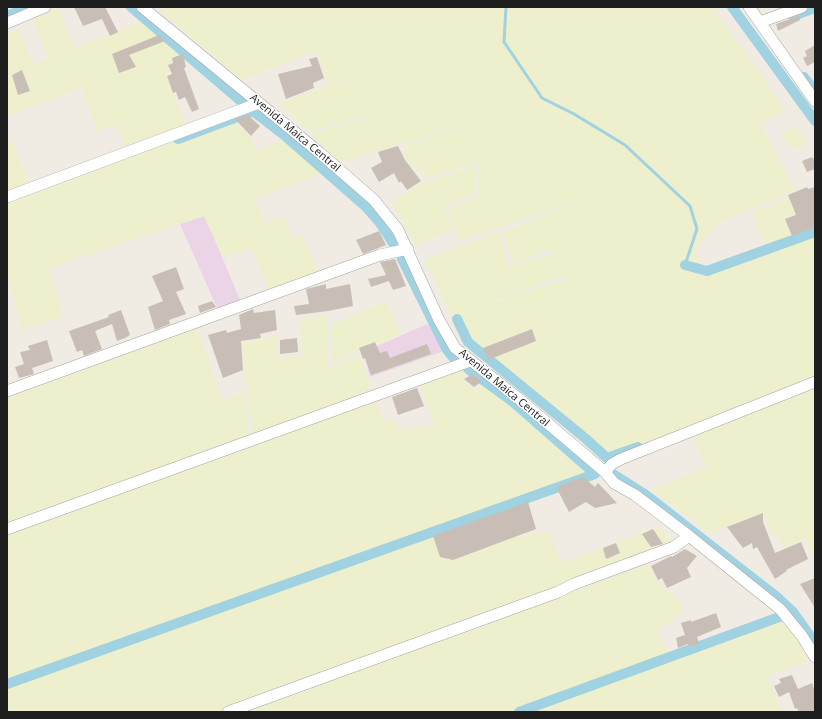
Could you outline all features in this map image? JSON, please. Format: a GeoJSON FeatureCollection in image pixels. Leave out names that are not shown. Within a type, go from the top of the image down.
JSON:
{"type":"FeatureCollection","features":[{"type":"Feature","properties":{"kind":"street"},"geometry":{"type":"LineString","coordinates":[[7,23],[45,7]]}},
{"type":"Feature","properties":{"kind":"street","name":"Avenida Maica Central"},"geometry":{"type":"LineString","coordinates":[[142,7],[374,200],[398,230],[455,348],[518,398],[604,472],[614,483],[635,496],[689,536],[780,609],[802,636],[815,657]]}},
{"type":"Feature","properties":{"kind":"street"},"geometry":{"type":"LineString","coordinates":[[749,7],[815,101]]}},
{"type":"Feature","properties":{"kind":"street"},"geometry":{"type":"LineString","coordinates":[[760,22],[802,7]]}},
{"type":"Feature","properties":{"kind":"street"},"geometry":{"type":"LineString","coordinates":[[7,197],[259,103]]}},
{"type":"Feature","properties":{"kind":"street"},"geometry":{"type":"LineString","coordinates":[[7,391],[380,255],[408,249]]}},
{"type":"Feature","properties":{"kind":"street"},"geometry":{"type":"LineString","coordinates":[[7,529],[470,361]]}},
{"type":"Feature","properties":{"kind":"street"},"geometry":{"type":"LineString","coordinates":[[604,472],[612,464],[621,459],[815,382]]}},
{"type":"Feature","properties":{"kind":"street"},"geometry":{"type":"LineString","coordinates":[[228,712],[558,592],[574,584],[674,547],[689,536]]}},
{"type":"Feature","properties":{"kind":"shaded area"},"geometry":{"type":"Polygon","coordinates":[[[205,216],[240,300],[218,310],[180,224],[205,216]]]}},
{"type":"Feature","properties":{"kind":"shaded area"},"geometry":{"type":"Polygon","coordinates":[[[432,322],[447,350],[370,377],[363,352],[432,322]]]}},
{"type":"Feature","properties":{"kind":"green space"},"geometry":{"type":"Polygon","coordinates":[[[155,7],[713,7],[786,111],[760,123],[795,190],[721,222],[696,246],[701,271],[767,250],[771,254],[815,235],[815,375],[612,457],[470,348],[451,315],[425,260],[499,231],[508,267],[554,253],[553,249],[513,263],[502,232],[581,200],[459,241],[448,209],[476,199],[480,163],[425,178],[406,160],[403,146],[496,114],[342,162],[310,134],[364,117],[357,92],[363,115],[309,132],[279,103],[352,78],[352,76],[328,86],[317,50],[241,80],[155,7]],[[564,276],[472,308],[566,280],[564,276]]]}},
{"type":"Feature","properties":{"kind":"green space"},"geometry":{"type":"Polygon","coordinates":[[[58,9],[74,48],[146,20],[196,63],[166,73],[186,125],[126,148],[116,125],[98,132],[82,88],[7,116],[7,34],[20,29],[33,65],[48,58],[32,19],[58,9]]]}},
{"type":"Feature","properties":{"kind":"green space"},"geometry":{"type":"Polygon","coordinates":[[[232,118],[250,137],[256,151],[285,140],[321,174],[255,198],[264,223],[284,216],[292,239],[303,235],[318,272],[269,289],[251,248],[223,258],[204,216],[49,268],[62,318],[22,329],[9,282],[7,282],[7,202],[232,118]]]}},
{"type":"Feature","properties":{"kind":"green space"},"geometry":{"type":"Polygon","coordinates":[[[793,125],[808,140],[796,151],[781,136],[793,125]]]}},
{"type":"Feature","properties":{"kind":"green space"},"geometry":{"type":"Polygon","coordinates":[[[7,131],[29,184],[7,192],[7,131]]]}},
{"type":"Feature","properties":{"kind":"green space"},"geometry":{"type":"Polygon","coordinates":[[[477,166],[473,196],[444,207],[454,230],[416,245],[391,202],[422,183],[477,166]]]}},
{"type":"Feature","properties":{"kind":"green space"},"geometry":{"type":"Polygon","coordinates":[[[808,191],[815,208],[815,230],[767,250],[752,212],[808,191]]]}},
{"type":"Feature","properties":{"kind":"green space"},"geometry":{"type":"Polygon","coordinates":[[[386,301],[400,335],[332,362],[330,325],[386,301]]]}},
{"type":"Feature","properties":{"kind":"green space"},"geometry":{"type":"Polygon","coordinates":[[[328,316],[328,368],[359,355],[372,389],[253,434],[242,344],[277,335],[278,358],[302,356],[299,319],[328,316]]]}},
{"type":"Feature","properties":{"kind":"green space"},"geometry":{"type":"Polygon","coordinates":[[[197,328],[222,400],[245,391],[249,435],[7,526],[7,398],[197,328]]]}},
{"type":"Feature","properties":{"kind":"green space"},"geometry":{"type":"Polygon","coordinates":[[[463,368],[468,373],[461,378],[474,390],[483,383],[589,476],[431,532],[440,557],[453,560],[512,538],[549,531],[562,563],[659,526],[673,545],[215,712],[7,712],[7,535],[375,400],[385,423],[394,419],[398,429],[435,426],[420,385],[463,368]]]}},
{"type":"Feature","properties":{"kind":"green space"},"geometry":{"type":"Polygon","coordinates":[[[815,388],[815,562],[807,538],[782,548],[778,535],[772,538],[764,513],[709,534],[685,514],[651,490],[707,467],[691,435],[815,388]]]}},
{"type":"Feature","properties":{"kind":"green space"},"geometry":{"type":"Polygon","coordinates":[[[648,564],[656,583],[660,583],[665,591],[674,594],[681,603],[681,613],[657,631],[670,657],[782,616],[796,637],[808,662],[767,675],[781,712],[238,712],[648,564]]]}},
{"type":"Feature","properties":{"kind":"building"},"geometry":{"type":"Polygon","coordinates":[[[74,7],[105,7],[118,32],[110,36],[102,19],[83,26],[74,7]]]}},
{"type":"Feature","properties":{"kind":"building"},"geometry":{"type":"Polygon","coordinates":[[[799,16],[800,20],[778,31],[776,24],[799,16]]]}},
{"type":"Feature","properties":{"kind":"building"},"geometry":{"type":"Polygon","coordinates":[[[159,35],[165,41],[129,55],[136,67],[119,73],[112,54],[159,35]]]}},
{"type":"Feature","properties":{"kind":"building"},"geometry":{"type":"Polygon","coordinates":[[[815,45],[815,62],[807,66],[803,58],[807,56],[805,51],[815,45]]]}},
{"type":"Feature","properties":{"kind":"building"},"geometry":{"type":"Polygon","coordinates":[[[183,54],[186,67],[184,68],[199,109],[192,112],[185,97],[179,100],[176,92],[173,93],[167,76],[172,74],[168,65],[173,63],[172,58],[183,54]]]}},
{"type":"Feature","properties":{"kind":"building"},"geometry":{"type":"Polygon","coordinates":[[[317,57],[324,78],[313,83],[314,88],[286,99],[278,74],[312,66],[309,59],[317,57]]]}},
{"type":"Feature","properties":{"kind":"building"},"geometry":{"type":"Polygon","coordinates":[[[22,70],[30,91],[18,95],[12,75],[22,70]]]}},
{"type":"Feature","properties":{"kind":"building"},"geometry":{"type":"Polygon","coordinates":[[[248,115],[260,126],[251,136],[235,119],[248,115]]]}},
{"type":"Feature","properties":{"kind":"building"},"geometry":{"type":"Polygon","coordinates":[[[398,146],[405,160],[421,181],[407,190],[401,181],[399,183],[394,173],[379,182],[371,168],[382,162],[378,152],[398,146]]]}},
{"type":"Feature","properties":{"kind":"building"},"geometry":{"type":"Polygon","coordinates":[[[812,157],[815,161],[815,169],[807,172],[802,161],[812,157]]]}},
{"type":"Feature","properties":{"kind":"building"},"geometry":{"type":"Polygon","coordinates":[[[807,187],[808,189],[815,187],[815,227],[792,236],[785,219],[796,215],[788,195],[807,187]]]}},
{"type":"Feature","properties":{"kind":"building"},"geometry":{"type":"Polygon","coordinates":[[[379,231],[386,245],[363,254],[356,240],[379,231]]]}},
{"type":"Feature","properties":{"kind":"building"},"geometry":{"type":"Polygon","coordinates":[[[395,259],[406,286],[393,290],[389,281],[371,287],[368,279],[386,275],[380,262],[395,259]]]}},
{"type":"Feature","properties":{"kind":"building"},"geometry":{"type":"Polygon","coordinates":[[[176,267],[184,289],[176,292],[186,314],[169,320],[170,324],[155,330],[148,307],[163,301],[152,276],[176,267]]]}},
{"type":"Feature","properties":{"kind":"building"},"geometry":{"type":"Polygon","coordinates":[[[326,284],[326,289],[350,284],[353,306],[296,315],[294,306],[309,304],[306,289],[326,284]]]}},
{"type":"Feature","properties":{"kind":"building"},"geometry":{"type":"Polygon","coordinates":[[[212,301],[216,307],[200,313],[198,306],[212,301]]]}},
{"type":"Feature","properties":{"kind":"building"},"geometry":{"type":"Polygon","coordinates":[[[253,309],[254,313],[275,310],[277,330],[260,334],[261,338],[241,341],[243,370],[223,378],[208,335],[226,330],[227,333],[241,329],[239,315],[253,309]]]}},
{"type":"Feature","properties":{"kind":"building"},"geometry":{"type":"Polygon","coordinates":[[[121,310],[130,335],[117,341],[112,324],[95,331],[102,349],[84,356],[82,350],[77,352],[69,331],[109,317],[108,315],[121,310]]]}},
{"type":"Feature","properties":{"kind":"building"},"geometry":{"type":"Polygon","coordinates":[[[532,329],[536,341],[488,360],[483,348],[532,329]]]}},
{"type":"Feature","properties":{"kind":"building"},"geometry":{"type":"Polygon","coordinates":[[[297,338],[298,352],[280,354],[280,340],[297,338]]]}},
{"type":"Feature","properties":{"kind":"building"},"geometry":{"type":"Polygon","coordinates":[[[47,340],[53,361],[32,368],[34,374],[19,378],[15,367],[24,364],[20,352],[30,350],[28,346],[47,340]]]}},
{"type":"Feature","properties":{"kind":"building"},"geometry":{"type":"Polygon","coordinates":[[[375,342],[380,353],[387,351],[390,358],[427,344],[431,354],[371,375],[365,358],[363,359],[359,348],[375,342]]]}},
{"type":"Feature","properties":{"kind":"building"},"geometry":{"type":"Polygon","coordinates":[[[473,374],[481,382],[474,387],[464,379],[473,374]]]}},
{"type":"Feature","properties":{"kind":"building"},"geometry":{"type":"Polygon","coordinates":[[[417,388],[424,406],[398,415],[392,397],[417,388]]]}},
{"type":"Feature","properties":{"kind":"building"},"geometry":{"type":"Polygon","coordinates":[[[583,477],[595,487],[598,483],[617,503],[595,508],[586,502],[569,512],[556,487],[583,477]]]}},
{"type":"Feature","properties":{"kind":"building"},"geometry":{"type":"Polygon","coordinates":[[[528,502],[536,529],[453,560],[440,557],[433,536],[528,502]]]}},
{"type":"Feature","properties":{"kind":"building"},"geometry":{"type":"Polygon","coordinates":[[[763,513],[763,522],[775,553],[801,542],[808,559],[786,570],[787,571],[775,579],[757,547],[753,549],[752,543],[743,548],[727,527],[763,513]]]}},
{"type":"Feature","properties":{"kind":"building"},"geometry":{"type":"Polygon","coordinates":[[[653,529],[663,544],[651,547],[642,534],[653,529]]]}},
{"type":"Feature","properties":{"kind":"building"},"geometry":{"type":"Polygon","coordinates":[[[616,543],[620,553],[606,559],[603,548],[616,543]]]}},
{"type":"Feature","properties":{"kind":"building"},"geometry":{"type":"Polygon","coordinates":[[[685,549],[697,556],[687,568],[691,577],[667,588],[662,578],[658,580],[651,566],[671,556],[672,557],[685,549]]]}},
{"type":"Feature","properties":{"kind":"building"},"geometry":{"type":"Polygon","coordinates":[[[815,578],[815,608],[800,584],[815,578]]]}},
{"type":"Feature","properties":{"kind":"building"},"geometry":{"type":"Polygon","coordinates":[[[716,613],[721,627],[697,637],[699,643],[689,647],[688,644],[678,648],[676,638],[685,635],[681,623],[691,620],[691,622],[716,613]]]}},
{"type":"Feature","properties":{"kind":"building"},"geometry":{"type":"Polygon","coordinates":[[[792,675],[798,689],[812,683],[815,691],[815,712],[799,712],[797,708],[795,709],[789,692],[779,697],[774,686],[781,683],[779,679],[792,675]]]}},
{"type":"Feature","properties":{"kind":"waterway"},"geometry":{"type":"LineString","coordinates":[[7,16],[30,7]]}},
{"type":"Feature","properties":{"kind":"waterway"},"geometry":{"type":"LineString","coordinates":[[131,7],[243,103]]}},
{"type":"Feature","properties":{"kind":"waterway"},"geometry":{"type":"LineString","coordinates":[[506,7],[504,42],[542,98],[574,114],[625,145],[690,206],[697,229],[685,265]]}},
{"type":"Feature","properties":{"kind":"waterway"},"geometry":{"type":"LineString","coordinates":[[732,7],[815,121]]}},
{"type":"Feature","properties":{"kind":"waterway"},"geometry":{"type":"LineString","coordinates":[[793,16],[815,8]]}},
{"type":"Feature","properties":{"kind":"waterway"},"geometry":{"type":"LineString","coordinates":[[804,77],[815,91]]}},
{"type":"Feature","properties":{"kind":"waterway"},"geometry":{"type":"LineString","coordinates":[[253,111],[284,135],[366,207],[380,223],[393,243]]}},
{"type":"Feature","properties":{"kind":"waterway"},"geometry":{"type":"LineString","coordinates":[[178,139],[253,111]]}},
{"type":"Feature","properties":{"kind":"waterway"},"geometry":{"type":"LineString","coordinates":[[685,265],[707,271],[815,232]]}},
{"type":"Feature","properties":{"kind":"waterway"},"geometry":{"type":"LineString","coordinates":[[402,259],[447,350],[455,360]]}},
{"type":"Feature","properties":{"kind":"waterway"},"geometry":{"type":"LineString","coordinates":[[457,319],[468,342],[585,438],[607,458],[638,447]]}},
{"type":"Feature","properties":{"kind":"waterway"},"geometry":{"type":"LineString","coordinates":[[468,369],[513,402],[595,474]]}},
{"type":"Feature","properties":{"kind":"waterway"},"geometry":{"type":"LineString","coordinates":[[7,684],[595,474]]}},
{"type":"Feature","properties":{"kind":"waterway"},"geometry":{"type":"LineString","coordinates":[[613,474],[646,495],[777,597],[793,612],[815,643]]}},
{"type":"Feature","properties":{"kind":"waterway"},"geometry":{"type":"LineString","coordinates":[[519,712],[782,616]]}}]}
